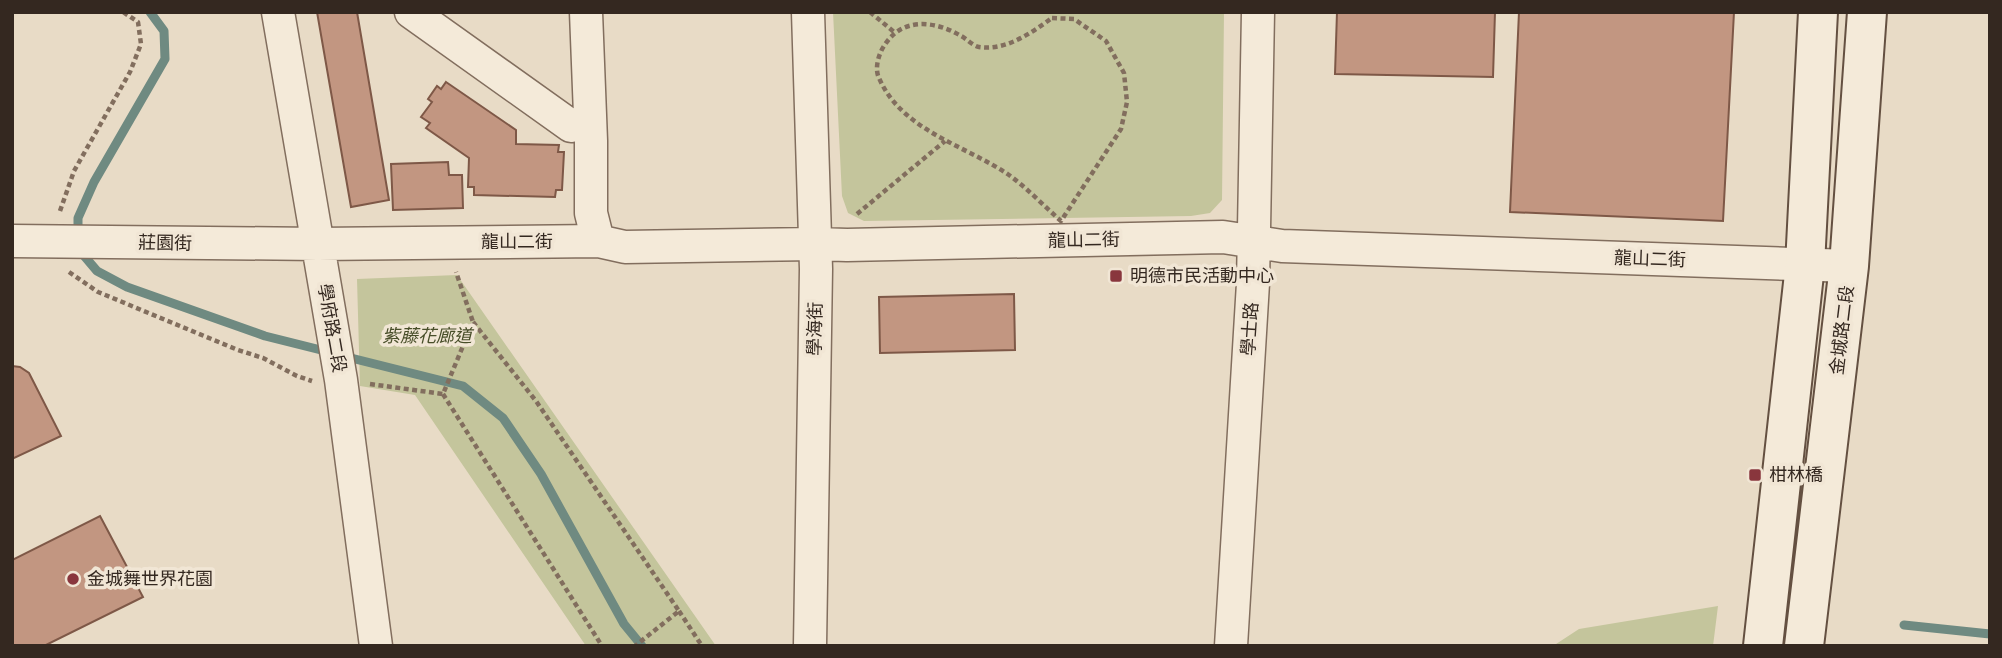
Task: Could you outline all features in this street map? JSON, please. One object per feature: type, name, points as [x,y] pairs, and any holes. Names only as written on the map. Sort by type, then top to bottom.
[{"type":"main road","points":[[1763,646],[1805,265],[1818,12]]},
{"type":"main road","name":"金城路二段","points":[[1804,646],[1849,266],[1867,12]]},
{"type":"street","name":"學府路二段","points":[[278,12],[341,380],[376,646]]},
{"type":"street","points":[[411,12],[570,126]]},
{"type":"street","points":[[586,12],[591,213],[598,241]]},
{"type":"street","name":"學海街","points":[[808,12],[816,244],[810,646]]},
{"type":"street","name":"學士路","points":[[1231,646],[1253,283],[1258,12]]},
{"type":"street","name":"龍山二街","points":[[318,244],[598,241],[625,247],[1223,237],[1282,246],[1849,266]]},
{"type":"street","name":"莊園街","points":[[12,241],[318,244]]},
{"type":"path","points":[[870,12],[894,32]]},
{"type":"path","points":[[1052,15],[1074,19],[1106,41],[1124,73],[1127,102],[1121,129],[1061,221],[1009,175],[945,141],[905,115],[884,90],[876,72],[881,49],[894,32],[909,25],[932,24],[959,34],[978,47],[1006,45],[1028,35],[1052,15]]},
{"type":"path","points":[[849,220],[945,141]]},
{"type":"path","points":[[453,261],[473,322],[536,401],[702,646]]},
{"type":"path","points":[[443,394],[473,322]]},
{"type":"path","points":[[341,380],[443,394],[602,646]]},
{"type":"path","points":[[635,646],[679,611]]},
{"type":"green space","points":[[833,12],[1224,12],[1222,200],[1210,213],[1191,216],[864,221],[848,213],[842,196]]},
{"type":"green space","name":"紫藤花廊道","points":[[457,275],[716,646],[586,646],[415,395],[360,386],[357,279]]},
{"type":"green space","points":[[1718,606],[1713,646],[1553,646],[1579,629]]},
{"type":"building","points":[[317,12],[357,12],[389,200],[351,207]]},
{"type":"building","points":[[1337,12],[1495,12],[1493,77],[1335,74]]},
{"type":"building","points":[[1519,12],[1734,12],[1723,221],[1510,212]]},
{"type":"building","points":[[446,82],[516,130],[516,144],[559,145],[558,152],[564,152],[562,190],[556,190],[555,197],[474,195],[474,187],[468,187],[469,158],[426,128],[430,123],[421,117],[432,102],[428,99],[437,86],[441,89]]},
{"type":"building","points":[[448,162],[449,175],[462,175],[463,208],[393,210],[391,164]]},
{"type":"building","points":[[1014,294],[1015,350],[880,353],[879,297]]},
{"type":"building","points":[[12,366],[20,367],[29,373],[61,436],[12,459]]},
{"type":"building","name":"金城舞世界花園","points":[[100,516],[143,597],[44,646],[12,646],[12,560]]},
{"type":"waterway","points":[[78,238],[78,218],[94,182],[165,59],[164,31],[150,12]]},
{"type":"waterway","points":[[80,251],[97,271],[127,287],[265,336],[329,352]]},
{"type":"waterway","points":[[343,356],[463,386],[503,418],[541,474],[624,624],[642,646]]},
{"type":"waterway","points":[[1904,625],[1990,634]]},
{"type":"place","name":"明德市民活動中心","points":[[1116,276]]},
{"type":"place","name":"柑林橋","points":[[1755,475]]},
{"type":"place","name":"金城舞世界花園","points":[[73,579]]}]
